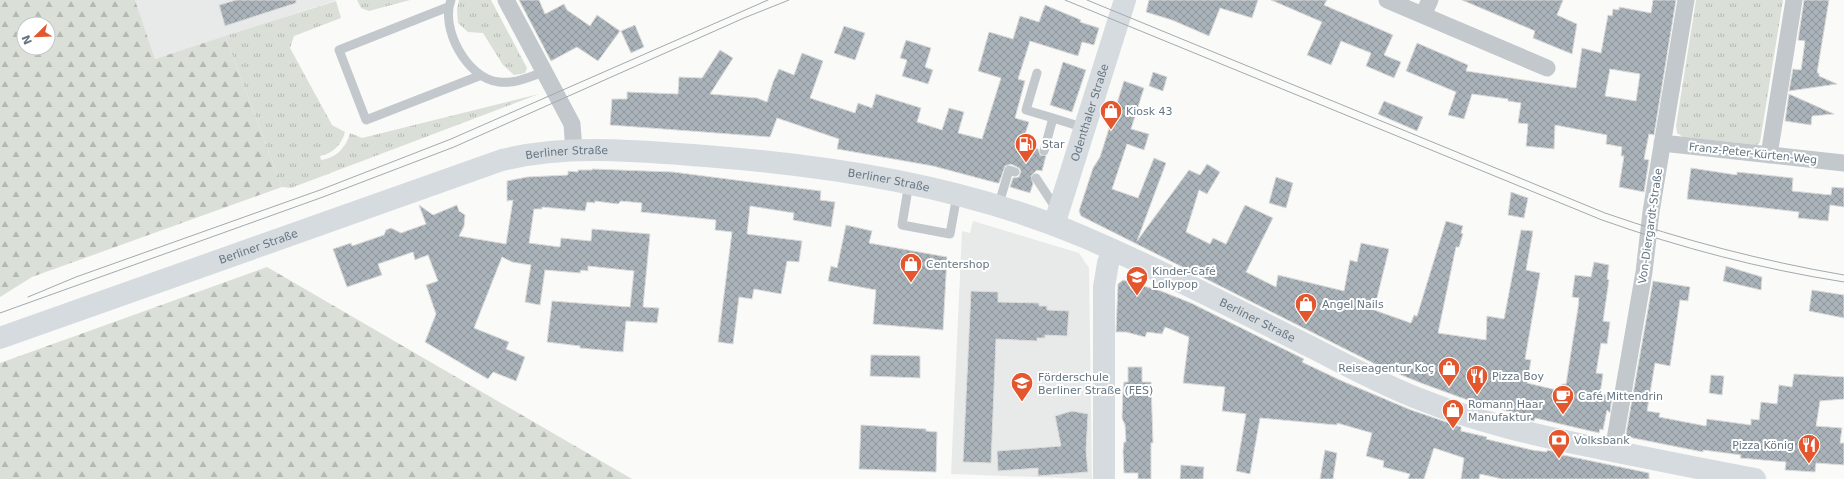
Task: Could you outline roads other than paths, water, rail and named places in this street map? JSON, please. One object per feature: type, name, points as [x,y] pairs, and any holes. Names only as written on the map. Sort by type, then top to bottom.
[{"type":"main road","name":"Odenthaler Straße","points":[[1056,218],[1125,0]]},
{"type":"main road","name":"Berliner Straße","points":[[0,338],[502,160],[527,154],[617,150],[728,158],[872,176],[958,195],[998,207],[1056,218],[1113,251],[1418,399],[1470,418],[1510,429],[1614,452],[1755,479]]},
{"type":"main road","points":[[1104,479],[1104,287],[1108,263],[1113,251]]},
{"type":"street","points":[[506,0],[572,124],[574,151]]},
{"type":"street","points":[[1387,0],[1426,8],[1547,68]]},
{"type":"street","name":"Von-Diergardt-Straße","points":[[1614,452],[1642,280],[1662,143],[1686,0]]},
{"type":"street","points":[[1769,155],[1794,0]]},
{"type":"street","name":"Franz-Peter-Kürten-Weg","points":[[1662,143],[1844,163]]},
{"type":"lane","points":[[479,76],[366,120],[339,50],[450,4],[450,26],[457,46],[468,65],[479,76],[498,82],[511,82],[544,72]]},
{"type":"lane","points":[[1037,73],[1026,110],[1085,128]]},
{"type":"lane","points":[[1044,151],[1054,118]]},
{"type":"lane","points":[[998,207],[1009,170],[1015,172]]},
{"type":"lane","points":[[1036,176],[1056,218]]},
{"type":"lane","points":[[909,183],[902,225],[950,234],[958,195]]},
{"type":"tram line","points":[[28,297],[76,277],[320,190],[451,139],[768,0]]},
{"type":"tram line","points":[[0,313],[323,197],[454,147],[744,18],[789,0]]},
{"type":"tram line","points":[[1065,0],[1602,220],[1661,240],[1722,257],[1782,271],[1844,282]]},
{"type":"tram line","points":[[1087,0],[1605,213],[1723,249],[1844,275]]},
{"type":"place","name":"Kiosk 43","points":[[1111,130]]},
{"type":"place","name":"Star","points":[[1026,164]]},
{"type":"place","name":"Centershop","points":[[911,284]]},
{"type":"place","name":"Kinder-Café Lollypop","points":[[1137,296]]},
{"type":"place","name":"Angel Nails","points":[[1306,324]]},
{"type":"place","name":"Reiseagentur Koç","points":[[1449,388]]},
{"type":"place","name":"Pizza Boy","points":[[1477,396]]},
{"type":"place","name":"Förderschule Berliner Straße (FES)","points":[[1022,402]]},
{"type":"place","name":"Café Mittendrin","points":[[1563,416]]},
{"type":"place","name":"Romann Haar Manufaktur","points":[[1453,430]]},
{"type":"place","name":"Volksbank","points":[[1559,460]]},
{"type":"place","name":"Pizza König","points":[[1809,464]]}]
